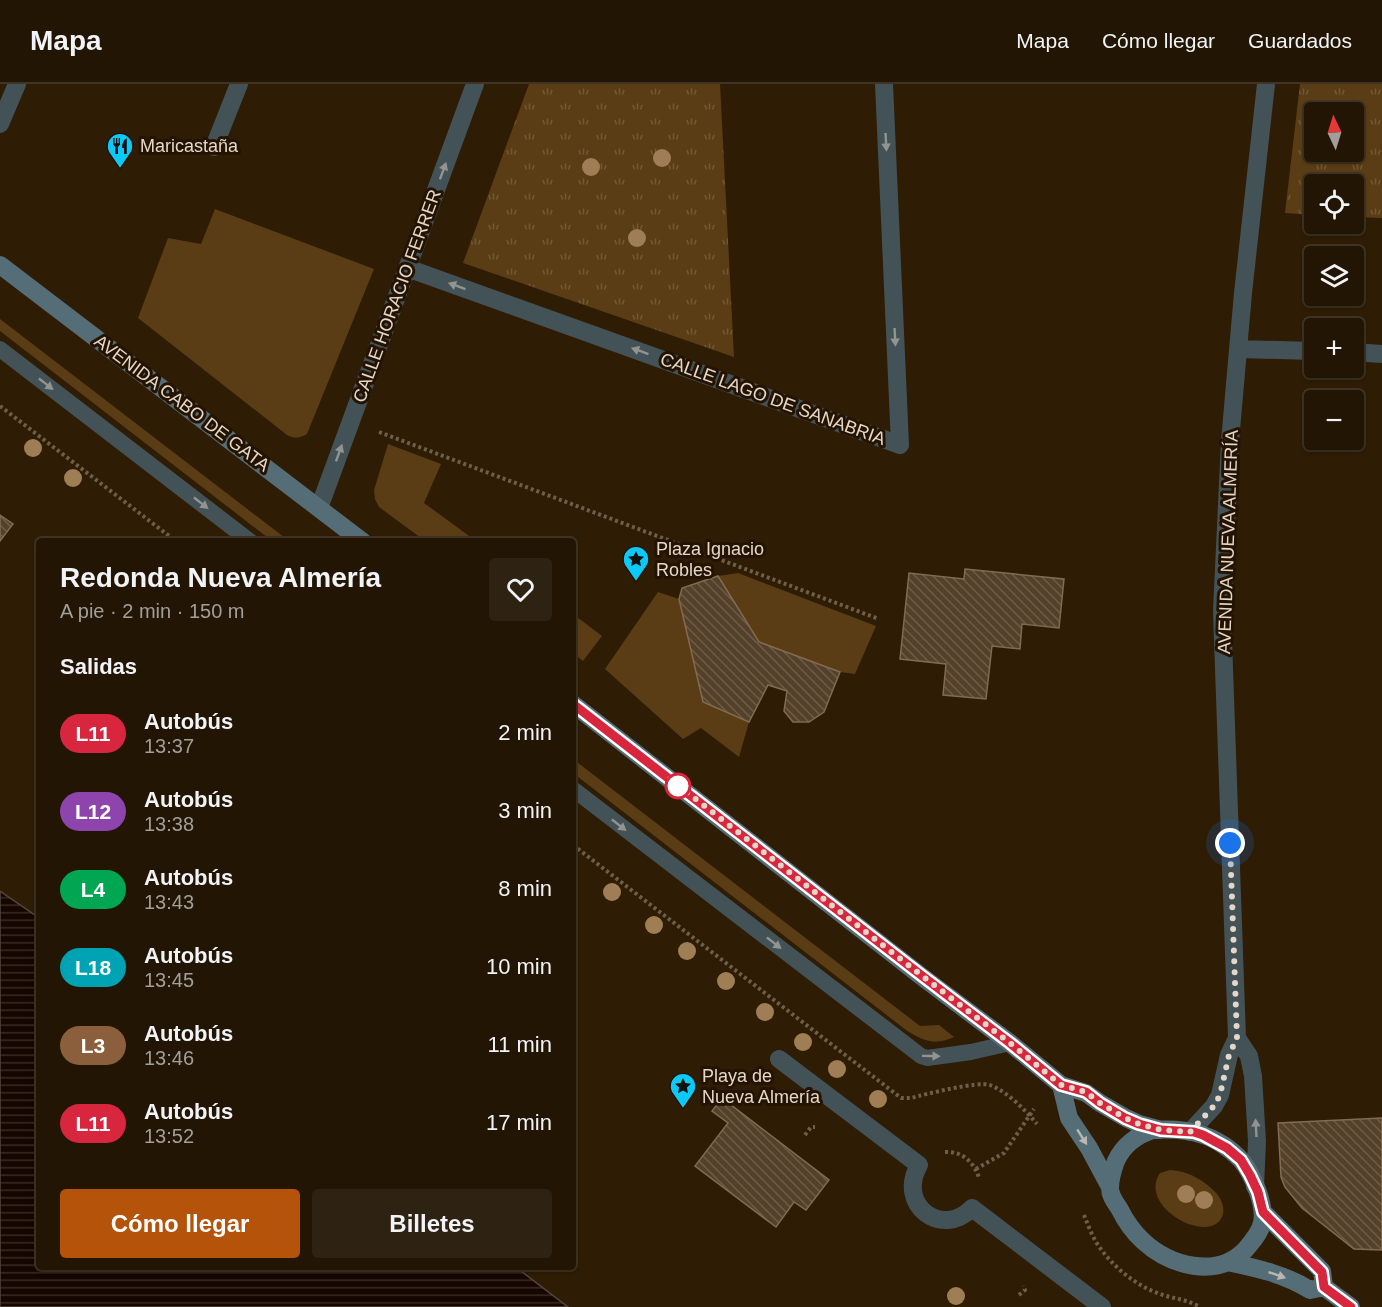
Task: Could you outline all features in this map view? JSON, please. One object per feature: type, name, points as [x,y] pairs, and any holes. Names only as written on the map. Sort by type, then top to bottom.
[{"type":"main road","name":"AVENIDA CABO DE GATA","points":[[0,266],[358,538]]},
{"type":"main road","points":[[576,706],[1061,1085],[1086,1092],[1100,1103],[1139,1124],[1161,1130],[1190,1132],[1209,1137],[1227,1148],[1241,1160],[1260,1198],[1263,1212],[1262,1223],[1252,1244],[1228,1262],[1214,1266],[1192,1266],[1173,1260],[1142,1241],[1128,1224],[1112,1197],[1110,1187],[1089,1148],[1069,1118],[1061,1085]]},
{"type":"main road","points":[[1110,1187],[1115,1164],[1128,1144],[1147,1132],[1161,1130]]},
{"type":"main road","points":[[1263,1212],[1322,1272],[1324,1287],[1351,1307]]},
{"type":"main road","points":[[1228,1262],[1274,1274],[1310,1290],[1324,1287]]},
{"type":"street","points":[[0,123],[17,84]]},
{"type":"street","points":[[214,147],[239,84]]},
{"type":"street","name":"CALLE HORACIO FERRER","points":[[319,508],[475,84]]},
{"type":"street","name":"CALLE LAGO DE SANABRIA","points":[[408,268],[900,445],[884,84]]},
{"type":"street","name":"AVENIDA NUEVA ALMERÍA","points":[[1190,1132],[1214,1106],[1220,1095],[1229,1055],[1237,1038],[1222,611],[1230,441],[1243,293],[1266,84]]},
{"type":"street","points":[[1239,349],[1304,351]]},
{"type":"street","points":[[1364,353],[1382,354]]},
{"type":"street","name":"AVENIDA NUEVA ALMERÍA","points":[[1237,1038],[1249,1056],[1253,1076],[1257,1141],[1255,1187]]},
{"type":"street","points":[[779,1059],[919,1165],[914,1174],[912,1189],[916,1203],[922,1211],[946,1220],[960,1217],[972,1208],[1102,1307]]},
{"type":"lane","points":[[0,349],[246,538]]},
{"type":"lane","points":[[576,791],[921,1056],[927,1058],[971,1052],[1010,1043]]},
{"type":"path","points":[[0,406],[172,538]]},
{"type":"path","points":[[350,421],[879,619]]},
{"type":"path","points":[[576,847],[901,1098],[975,1085],[988,1085],[1011,1098],[1029,1115]]},
{"type":"path","points":[[976,1169],[1004,1153],[1037,1103]]},
{"type":"path","points":[[919,1165],[930,1155],[951,1152],[970,1161],[980,1179],[981,1189],[972,1208]]},
{"type":"green space","points":[[529,84],[720,84],[734,357],[463,263]]},
{"type":"green space","points":[[1300,84],[1382,84],[1382,218],[1364,217],[1364,174],[1304,174],[1304,214],[1285,213]]},
{"type":"green space","points":[[215,209],[374,269],[307,434],[302,436],[287,435],[138,318],[168,238],[201,244]]},
{"type":"green space","points":[[0,319],[285,538],[268,538],[0,331]]},
{"type":"green space","points":[[388,444],[441,464],[424,503],[472,538],[421,538],[379,507],[374,490]]},
{"type":"green space","points":[[738,573],[876,626],[855,674],[840,672],[759,642],[718,576]]},
{"type":"green space","points":[[658,592],[679,599],[703,702],[749,722],[739,757],[701,728],[683,739],[605,669]]},
{"type":"green space","points":[[576,616],[602,636],[583,661],[576,655]]},
{"type":"green space","points":[[576,761],[920,1026],[939,1025],[954,1037],[935,1042],[918,1037],[576,775]]},
{"type":"green space","points":[[1170,1170],[1198,1178],[1217,1194],[1222,1203],[1223,1214],[1217,1223],[1206,1227],[1193,1225],[1167,1210],[1158,1199],[1155,1186],[1160,1173]]},
{"type":"shaded area","points":[[0,891],[36,916],[36,1270],[520,1270],[568,1307],[0,1307]]},
{"type":"building","points":[[0,515],[13,524],[0,541]]},
{"type":"building","points":[[965,569],[1064,579],[1059,628],[1022,624],[1020,649],[992,646],[986,699],[943,695],[946,664],[900,659],[909,573],[964,579]]},
{"type":"building","points":[[718,576],[759,642],[840,672],[824,712],[809,722],[793,722],[784,711],[787,691],[768,685],[749,722],[703,702],[679,599],[682,588]]},
{"type":"building","points":[[722,1098],[829,1180],[806,1210],[794,1202],[776,1227],[695,1166],[728,1123],[712,1111]]},
{"type":"building","points":[[1382,1118],[1382,1250],[1354,1249],[1302,1208],[1285,1187],[1281,1177],[1278,1123]]},
{"type":"bus line","name":"L11","points":[[576,706],[1061,1085],[1086,1092],[1100,1103],[1139,1124],[1161,1130],[1194,1132],[1227,1148],[1241,1160],[1250,1175],[1258,1192],[1263,1212],[1322,1272],[1324,1287],[1351,1307]]},
{"type":"place","name":"Maricastaña","points":[[120,169]]},
{"type":"place","name":"Plaza Ignacio Robles","points":[[636,582]]},
{"type":"place","name":"Playa de Nueva Almería","points":[[683,1109]]},
{"type":"route","points":[[678,786],[670,779],[1061,1085],[1086,1092],[1125,1118],[1161,1130],[1190,1132],[1214,1106],[1220,1095],[1229,1055],[1237,1038],[1230,843]]}]
